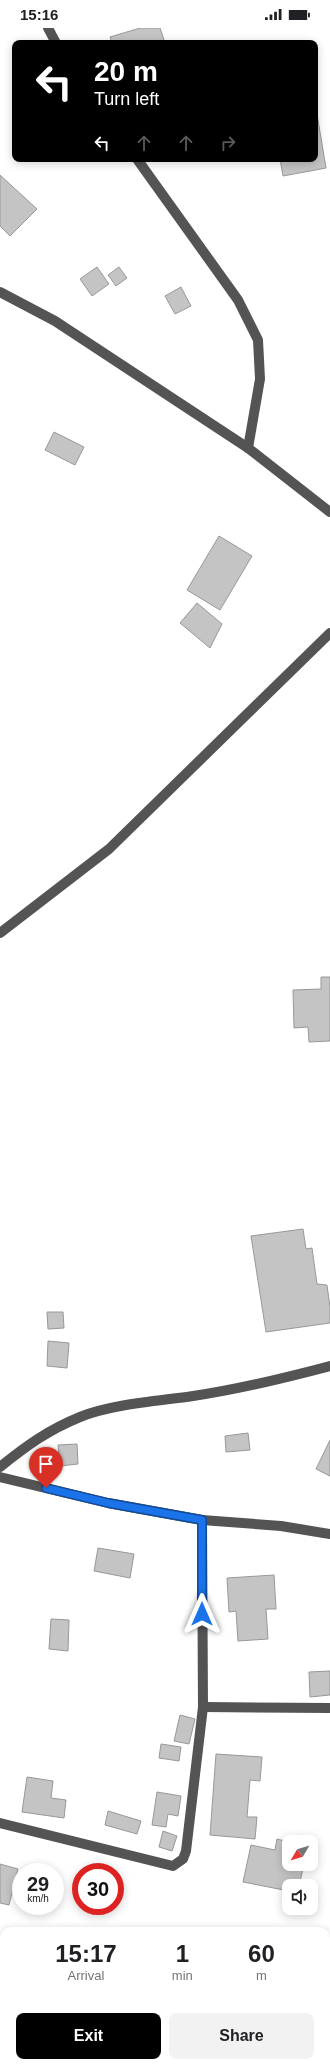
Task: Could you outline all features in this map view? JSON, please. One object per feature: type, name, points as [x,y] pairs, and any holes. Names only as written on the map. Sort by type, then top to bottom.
[{"type":"street","points":[[48,28],[54,40]]},
{"type":"street","points":[[139,162],[238,300],[258,340],[260,379],[248,448]]},
{"type":"street","points":[[0,292],[55,321],[248,448],[330,512]]},
{"type":"street","points":[[0,933],[109,849],[330,633]]},
{"type":"street","points":[[0,1466],[32,1441],[81,1417],[117,1408],[200,1395],[282,1379],[330,1366]]},
{"type":"street","points":[[0,1477],[108,1503],[202,1520],[281,1526],[330,1534]]},
{"type":"street","points":[[0,1823],[173,1866],[183,1859],[186,1851],[203,1707],[202,1520]]},
{"type":"street","points":[[203,1707],[330,1708]]},
{"type":"building","points":[[140,28],[160,28],[164,40],[111,40],[110,37]]},
{"type":"building","points":[[318,120],[326,168],[283,176],[281,162],[318,162]]},
{"type":"building","points":[[0,175],[37,209],[10,236],[0,226]]},
{"type":"building","points":[[97,267],[109,284],[92,296],[80,279]]},
{"type":"building","points":[[119,267],[127,278],[116,286],[108,275]]},
{"type":"building","points":[[181,287],[191,306],[175,314],[165,296]]},
{"type":"building","points":[[54,432],[84,447],[75,465],[45,450]]},
{"type":"building","points":[[219,536],[252,556],[220,610],[187,590]]},
{"type":"building","points":[[197,603],[222,624],[210,648],[180,623]]},
{"type":"building","points":[[321,977],[330,977],[330,1041],[309,1042],[308,1027],[294,1028],[293,990],[321,989]]},
{"type":"building","points":[[303,1229],[306,1249],[312,1248],[317,1284],[327,1285],[330,1307],[330,1323],[266,1332],[251,1236]]},
{"type":"building","points":[[47,1312],[63,1312],[64,1328],[48,1329]]},
{"type":"building","points":[[48,1341],[69,1343],[67,1368],[47,1366]]},
{"type":"building","points":[[248,1433],[250,1450],[226,1452],[225,1436]]},
{"type":"building","points":[[330,1440],[330,1476],[316,1469]]},
{"type":"building","points":[[77,1444],[78,1464],[60,1466],[58,1445]]},
{"type":"building","points":[[98,1548],[134,1554],[130,1578],[94,1571]]},
{"type":"building","points":[[274,1575],[276,1609],[266,1609],[268,1639],[238,1641],[236,1611],[229,1612],[227,1578]]},
{"type":"building","points":[[51,1619],[69,1620],[68,1651],[49,1649]]},
{"type":"building","points":[[330,1671],[330,1695],[310,1697],[309,1672]]},
{"type":"building","points":[[180,1715],[195,1719],[189,1744],[174,1741]]},
{"type":"building","points":[[161,1744],[181,1747],[179,1761],[159,1758]]},
{"type":"building","points":[[216,1754],[262,1757],[260,1781],[250,1780],[247,1817],[257,1817],[255,1839],[210,1835]]},
{"type":"building","points":[[27,1777],[53,1781],[51,1798],[66,1800],[64,1818],[22,1812]]},
{"type":"building","points":[[157,1792],[181,1796],[178,1816],[168,1814],[166,1827],[152,1825]]},
{"type":"building","points":[[108,1811],[141,1821],[137,1834],[105,1825]]},
{"type":"building","points":[[163,1831],[177,1836],[172,1851],[159,1847]]},
{"type":"building","points":[[277,1839],[282,1840],[282,1871],[302,1871],[301,1879],[282,1879],[282,1890],[243,1882],[251,1845],[275,1850]]},
{"type":"building","points":[[0,1864],[12,1867],[12,1893],[9,1905],[0,1903]]},
{"type":"route","points":[[46,1488],[108,1503],[202,1520],[202,1614]]}]
